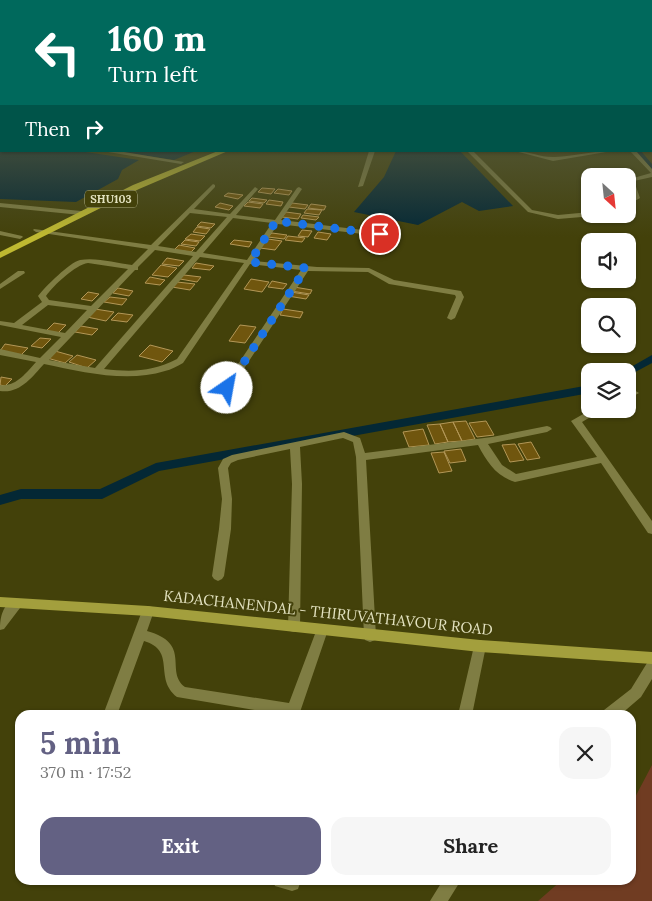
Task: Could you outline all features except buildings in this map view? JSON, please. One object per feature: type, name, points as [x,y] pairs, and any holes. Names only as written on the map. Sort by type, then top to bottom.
[{"type":"main road","name":"SHU103","points":[[0,255],[77,212],[181,162],[205,153]]},
{"type":"main road","name":"SHU103","points":[[77,212],[143,183],[220,153]]},
{"type":"main road","name":"SHU103","points":[[0,247],[20,237],[40,231]]},
{"type":"main road","name":"KADACHANENDAL - THIRUVATHAVOUR ROAD","points":[[0,602],[148,611],[370,636],[652,658]]},
{"type":"street","points":[[119,153],[181,162]]},
{"type":"street","points":[[360,186],[371,153]]},
{"type":"street","points":[[472,153],[530,211],[558,217],[581,215]]},
{"type":"street","points":[[527,153],[553,159],[595,153]]},
{"type":"street","points":[[634,153],[652,174],[636,179]]},
{"type":"street","points":[[0,388],[7,389],[20,384],[93,308],[154,249],[213,186]]},
{"type":"street","points":[[97,372],[255,189]]},
{"type":"street","points":[[0,352],[97,372],[129,373],[165,369],[174,365],[180,360],[250,262],[299,189]]},
{"type":"street","points":[[0,206],[77,212]]},
{"type":"street","points":[[191,211],[376,234],[389,229]]},
{"type":"street","points":[[40,231],[250,262],[306,268],[369,270],[402,284],[454,291],[460,297],[451,318]]},
{"type":"street","points":[[0,232],[20,237]]},
{"type":"street","points":[[93,308],[46,302],[42,299],[44,292],[79,262],[88,261],[135,268]]},
{"type":"street","points":[[227,388],[306,268]]},
{"type":"street","points":[[0,287],[21,273]]},
{"type":"street","points":[[16,326],[46,302]]},
{"type":"street","points":[[0,323],[67,336]]},
{"type":"street","points":[[583,418],[576,422],[604,459],[652,530]]},
{"type":"street","points":[[361,457],[481,441],[547,429]]},
{"type":"street","points":[[218,576],[226,529],[227,499],[223,468],[226,461],[236,457],[348,435],[357,440],[361,457],[370,636]]},
{"type":"street","points":[[481,441],[494,465],[506,476],[515,478],[604,459]]},
{"type":"street","points":[[294,627],[297,484],[295,445]]},
{"type":"street","points":[[0,625],[16,604]]},
{"type":"street","points":[[112,710],[148,611]]},
{"type":"street","points":[[294,710],[322,630]]},
{"type":"street","points":[[140,634],[164,644],[168,654],[174,688],[182,693],[276,710]]},
{"type":"street","points":[[466,710],[480,646]]},
{"type":"street","points":[[615,710],[636,693],[652,667]]},
{"type":"street","points":[[438,901],[449,885]]},
{"type":"shaded area","points":[[652,765],[652,901],[538,901],[556,885],[636,885],[636,795]]},
{"type":"water","points":[[0,153],[93,153],[139,160],[122,170],[118,179],[76,202],[0,199]]},
{"type":"water","points":[[128,153],[191,153],[174,160]]},
{"type":"water","points":[[395,153],[462,153],[513,206],[479,211],[462,202],[418,225],[354,212],[384,177]]},
{"type":"waterway","points":[[639,153],[652,168]]},
{"type":"waterway","points":[[636,368],[652,358]]},
{"type":"waterway","points":[[0,500],[21,494],[102,494],[156,467],[581,391]]},
{"type":"route","points":[[227,388],[306,268],[250,262],[276,221],[380,234]]}]
